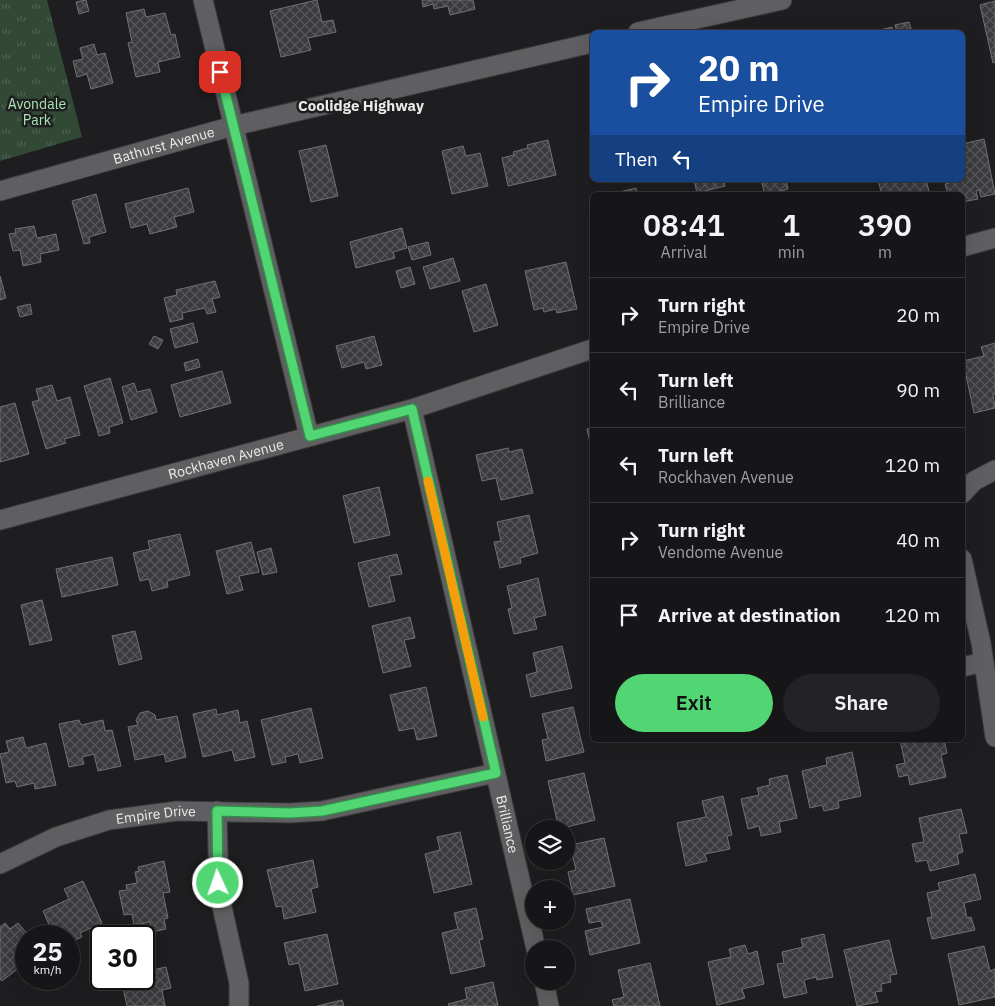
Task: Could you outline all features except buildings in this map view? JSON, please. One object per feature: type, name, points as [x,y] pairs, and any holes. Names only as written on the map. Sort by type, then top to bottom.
[{"type":"street","points":[[203,0],[310,436]]},
{"type":"street","points":[[647,30],[782,0]]},
{"type":"street","name":"Bathurst Avenue","points":[[0,191],[233,126],[590,43]]},
{"type":"street","points":[[965,246],[995,238]]},
{"type":"street","name":"Rockhaven Avenue","points":[[0,520],[412,409],[590,350]]},
{"type":"street","name":"Brilliance","points":[[412,409],[534,940]]},
{"type":"street","points":[[965,490],[974,480],[995,470]]},
{"type":"street","points":[[965,573],[984,662],[995,737]]},
{"type":"street","points":[[965,666],[984,662]]},
{"type":"street","name":"Empire Drive","points":[[0,864],[56,837],[109,820],[177,811],[290,813],[322,811],[496,773]]},
{"type":"street","points":[[217,811],[217,873],[219,893],[240,983],[239,1006]]},
{"type":"street","points":[[546,990],[549,1006]]},
{"type":"green space","name":"Avondale Park","points":[[0,0],[47,0],[82,137],[0,161]]},
{"type":"slow traffic","points":[[428,481],[483,717]]},
{"type":"district","name":"Coolidge Highway","points":[[361,105]]},
{"type":"route","points":[[218,883],[217,811],[290,813],[322,811],[496,773],[412,409],[310,436],[299,398],[260,226],[239,153],[220,72]]}]
